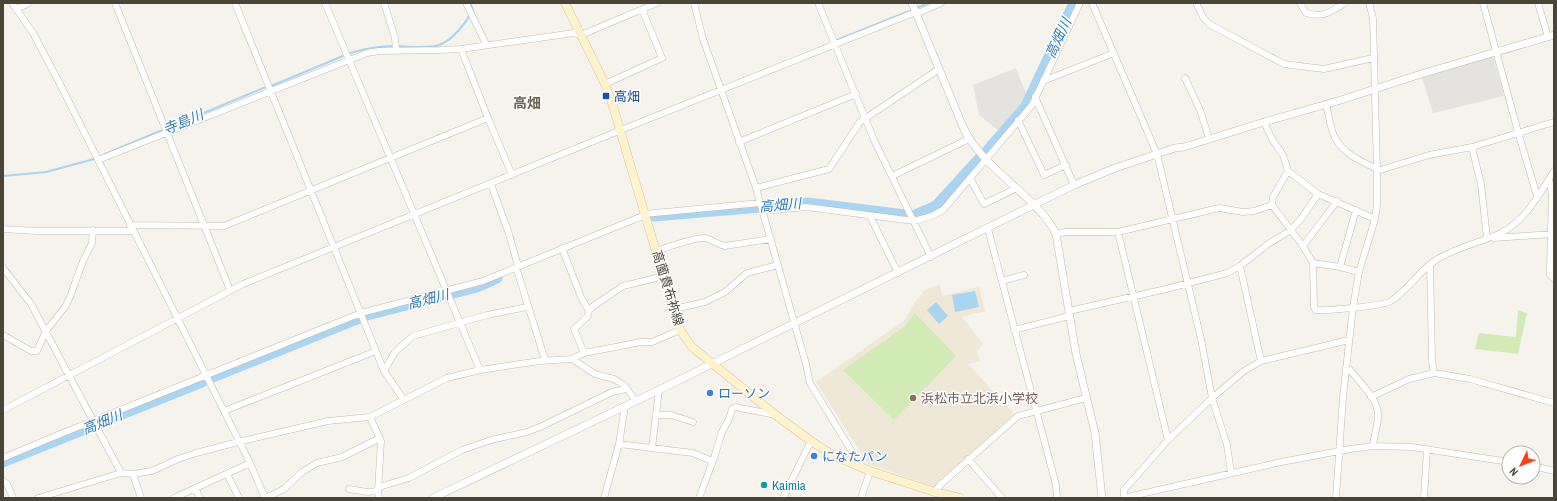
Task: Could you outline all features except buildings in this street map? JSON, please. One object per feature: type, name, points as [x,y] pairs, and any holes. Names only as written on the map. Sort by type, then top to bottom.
[{"type":"main road","name":"高薗貴布祢線","points":[[565,3],[605,84],[680,330],[692,347],[777,416],[811,442],[833,455],[866,470],[935,492],[960,498]]},
{"type":"street","points":[[12,3],[33,33],[48,61],[131,228],[178,318],[266,498],[284,489],[302,472],[317,463],[342,457],[380,438]]},
{"type":"street","points":[[17,9],[29,3]]},
{"type":"street","points":[[115,3],[230,290]]},
{"type":"street","points":[[235,3],[384,371],[404,400]]},
{"type":"street","points":[[325,3],[480,370]]},
{"type":"street","points":[[384,3],[396,38],[396,48]]},
{"type":"street","points":[[466,3],[486,44]]},
{"type":"street","points":[[98,160],[166,130],[367,53],[396,48],[440,50],[461,49],[486,44],[574,33],[581,35],[657,3]]},
{"type":"street","points":[[694,3],[703,39],[762,207],[810,383],[866,470],[861,498]]},
{"type":"street","points":[[818,3],[865,119],[931,257]]},
{"type":"street","points":[[3,410],[230,290],[620,130],[835,44],[914,9],[941,3]]},
{"type":"street","points":[[3,458],[53,437],[95,423],[206,376],[362,316],[448,294],[563,250],[645,215],[762,207],[806,207],[914,221],[932,216],[943,210],[1032,105],[1080,3]]},
{"type":"street","points":[[1092,3],[1157,154],[1201,339],[1212,398],[1227,446],[1231,473]]},
{"type":"street","points":[[1196,3],[1203,17],[1209,24],[1284,64],[1324,69],[1374,58]]},
{"type":"street","points":[[1300,3],[1306,13],[1316,16],[1326,15],[1341,4]]},
{"type":"street","points":[[1336,498],[1346,368],[1353,307],[1359,272],[1377,205],[1373,18],[1369,3]]},
{"type":"street","points":[[1483,3],[1537,196]]},
{"type":"street","points":[[433,498],[659,390],[1035,206],[1074,185],[1114,168],[1209,138],[1551,36],[1538,3]]},
{"type":"street","points":[[605,84],[662,58],[642,9]]},
{"type":"street","points":[[914,9],[969,139],[986,159],[1048,219],[1056,234],[1069,314],[1086,398],[1093,422],[1098,451],[1102,498]]},
{"type":"street","points":[[461,49],[512,174]]},
{"type":"street","points":[[1043,81],[1114,53]]},
{"type":"street","points":[[756,188],[830,169],[860,122],[939,69]]},
{"type":"street","points":[[1185,78],[1200,110],[1209,138]]},
{"type":"street","points":[[739,142],[856,94]]},
{"type":"street","points":[[1035,97],[1074,185]]},
{"type":"street","points":[[1326,104],[1335,138],[1342,148],[1375,168],[1377,171]]},
{"type":"street","points":[[3,230],[93,230],[224,226],[488,118]]},
{"type":"street","points":[[1018,120],[1044,175],[1066,165]]},
{"type":"street","points":[[1264,122],[1282,155],[1288,171],[1318,194],[1337,201],[1374,219]]},
{"type":"street","points":[[1377,171],[1430,155],[1472,146],[1554,122]]},
{"type":"street","points":[[892,176],[969,139]]},
{"type":"street","points":[[1472,146],[1481,184],[1488,238]]},
{"type":"street","points":[[1288,171],[1273,197],[1272,205],[1303,246],[1312,263],[1314,307],[1316,310],[1381,305],[1391,301],[1437,259],[1502,232],[1519,221],[1529,210],[1554,170]]},
{"type":"street","points":[[970,178],[984,204],[1017,188]]},
{"type":"street","points":[[1549,179],[1552,193],[1550,275],[1554,279]]},
{"type":"street","points":[[491,184],[509,234],[527,306],[545,360]]},
{"type":"street","points":[[1014,330],[1069,314],[1218,276],[1240,266],[1268,244],[1291,230],[1301,220],[1318,194]]},
{"type":"street","points":[[1303,246],[1337,201]]},
{"type":"street","points":[[1056,234],[1065,232],[1118,232],[1219,208],[1243,212],[1254,211],[1272,205]]},
{"type":"street","points":[[1340,267],[1356,210]]},
{"type":"street","points":[[870,216],[898,273]]},
{"type":"street","points":[[988,229],[1056,485],[1058,498]]},
{"type":"street","points":[[3,335],[31,351],[37,351],[46,331],[65,307],[70,297],[83,261],[92,242],[93,230]]},
{"type":"street","points":[[1118,232],[1168,440]]},
{"type":"street","points":[[1488,238],[1552,234]]},
{"type":"street","points":[[656,252],[678,244],[706,238],[719,245],[725,246],[771,240]]},
{"type":"street","points":[[563,250],[581,297],[589,311]]},
{"type":"street","points":[[1312,263],[1340,267],[1359,272]]},
{"type":"street","points":[[1430,264],[1432,361],[1434,373]]},
{"type":"street","points":[[674,309],[705,302],[725,292],[747,273],[778,265]]},
{"type":"street","points":[[1240,266],[1261,361]]},
{"type":"street","points":[[3,268],[32,304],[121,473]]},
{"type":"street","points":[[1002,282],[1024,275]]},
{"type":"street","points":[[584,353],[574,329],[587,318],[592,307],[623,286],[664,276]]},
{"type":"street","points":[[384,371],[395,352],[410,338],[460,322],[527,306]]},
{"type":"street","points":[[38,498],[121,473],[133,474],[152,470],[196,453],[238,442],[328,421],[370,417],[447,378],[480,370],[545,360],[572,359],[584,353],[641,342],[652,342],[680,330]]},
{"type":"street","points":[[1349,340],[1261,361],[1244,371],[1212,398],[1168,440],[1124,490],[1123,498],[1231,473],[1339,451],[1373,446],[1399,446],[1438,450],[1501,461]]},
{"type":"street","points":[[224,411],[376,351]]},
{"type":"street","points":[[572,359],[595,374],[614,379],[624,385],[636,401]]},
{"type":"street","points":[[1346,368],[1350,370],[1371,397],[1376,407],[1378,418],[1373,446]]},
{"type":"street","points":[[1371,397],[1409,378],[1434,373],[1470,379],[1554,402]]},
{"type":"street","points":[[350,489],[367,492],[378,489],[408,478],[462,450],[491,440],[527,432],[612,392],[626,389]]},
{"type":"street","points":[[652,448],[659,390]]},
{"type":"street","points":[[935,492],[940,485],[1018,416],[1086,398]]},
{"type":"street","points":[[604,498],[619,444],[624,406]]},
{"type":"street","points":[[699,498],[722,432],[733,408],[777,416]]},
{"type":"street","points":[[656,415],[671,415],[693,422]]},
{"type":"street","points":[[370,417],[381,441],[378,489],[379,498]]},
{"type":"street","points":[[783,498],[811,442]]},
{"type":"street","points":[[619,444],[693,453],[712,461]]},
{"type":"street","points":[[1424,498],[1427,449]]},
{"type":"street","points":[[968,460],[1002,498]]},
{"type":"street","points":[[174,498],[250,464]]},
{"type":"street","points":[[1541,468],[1554,470]]},
{"type":"street","points":[[133,474],[141,498]]},
{"type":"street","points":[[227,474],[238,498]]},
{"type":"street","points":[[3,481],[7,484],[13,498]]},
{"type":"street","points":[[195,488],[200,498]]},
{"type":"shaded area","points":[[1493,56],[1504,96],[1433,113],[1422,77]]},
{"type":"shaded area","points":[[1016,68],[1027,96],[998,130],[979,115],[973,85]]},
{"type":"shaded area","name":"浜松市立北浜小学校","points":[[940,284],[942,296],[979,287],[985,311],[962,317],[983,344],[977,351],[980,361],[968,364],[1015,415],[935,487],[868,464],[816,382],[905,320],[914,303],[925,290]]},
{"type":"green space","points":[[1518,310],[1527,313],[1518,354],[1475,349],[1479,333],[1516,337]]},
{"type":"green space","points":[[915,313],[956,356],[894,420],[843,370],[904,327]]},
{"type":"water","points":[[975,291],[979,307],[955,312],[952,295]]},
{"type":"water","points":[[936,302],[948,316],[939,324],[927,310]]},
{"type":"waterway","name":"寺島川","points":[[350,53],[382,47],[423,47],[435,46],[444,43],[454,35],[467,20],[473,10],[470,3]]},
{"type":"waterway","points":[[916,8],[929,3]]},
{"type":"waterway","name":"高畑川","points":[[987,151],[1026,106],[1074,3]]},
{"type":"waterway","points":[[837,40],[912,10]]},
{"type":"waterway","name":"寺島川","points":[[271,86],[343,56]]},
{"type":"waterway","name":"寺島川","points":[[105,154],[266,87]]},
{"type":"waterway","name":"高畑川","points":[[915,215],[936,206],[980,158]]},
{"type":"waterway","name":"寺島川","points":[[3,176],[46,172],[94,159]]},
{"type":"waterway","name":"高畑川","points":[[654,216],[808,203],[905,215]]},
{"type":"waterway","name":"高畑川","points":[[213,377],[367,315],[477,287],[497,278]]},
{"type":"waterway","name":"高畑川","points":[[3,462],[202,382]]},
{"type":"place","name":"高畑","points":[[606,96]]},
{"type":"place","name":"ローソン","points":[[710,393]]},
{"type":"place","name":"浜松市立北浜小学校","points":[[913,398]]},
{"type":"place","name":"になたパン","points":[[814,456]]},
{"type":"place","name":"Kaimia","points":[[764,485]]},
{"type":"district","name":"高畑","points":[[527,103]]}]
